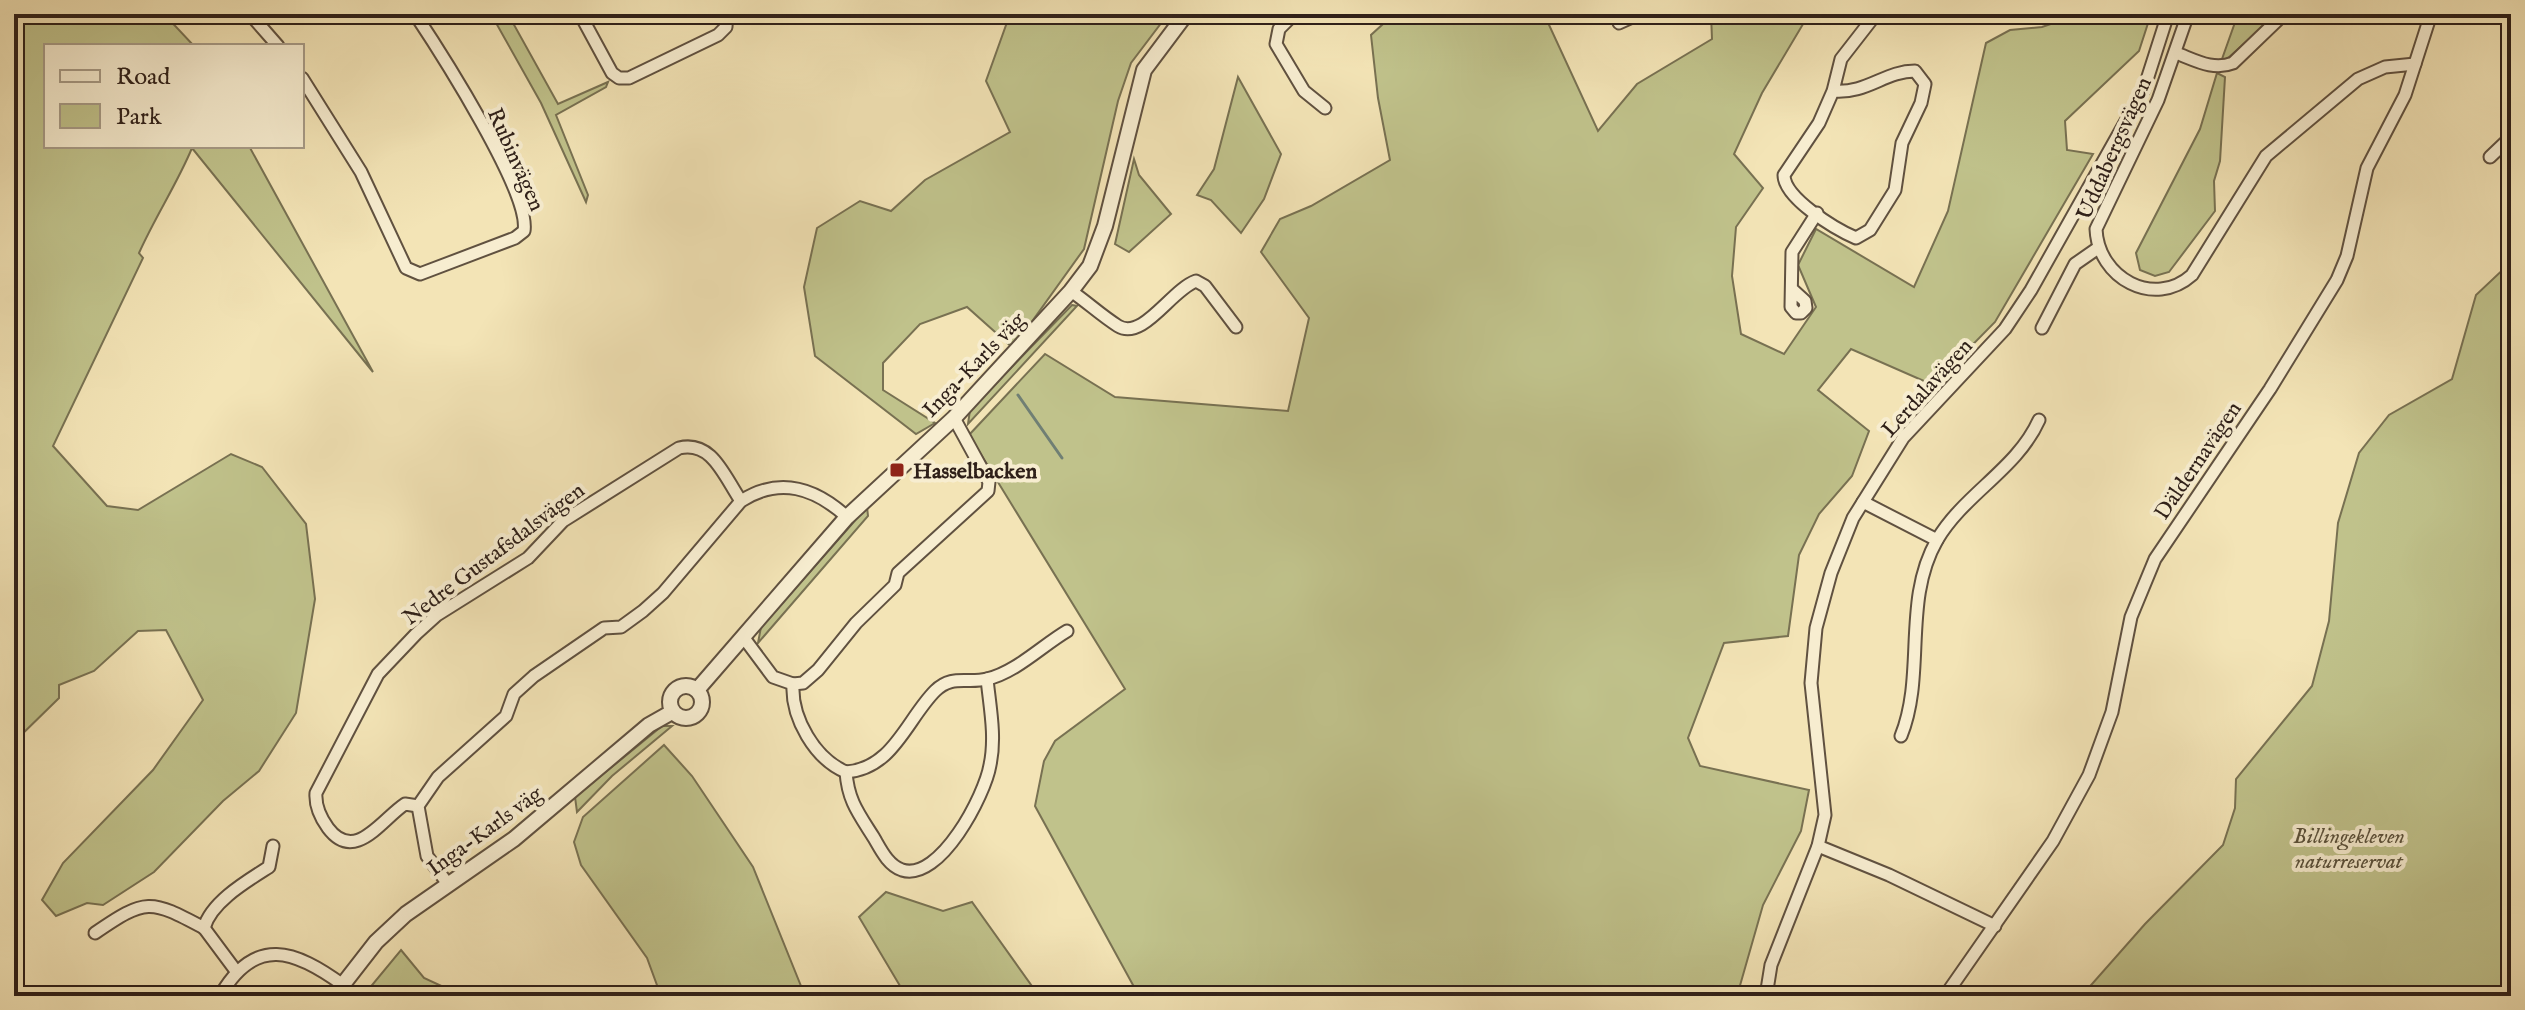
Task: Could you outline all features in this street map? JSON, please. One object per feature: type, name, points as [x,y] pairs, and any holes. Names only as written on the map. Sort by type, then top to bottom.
[{"type":"street","points":[[250,14],[276,44]]},
{"type":"street","name":"Rubinvägen","points":[[304,81],[361,172],[406,268],[412,273],[420,274],[515,238],[524,231],[525,223],[512,189],[459,82],[415,14]]},
{"type":"street","points":[[580,14],[612,73],[619,78],[629,78],[718,35],[726,27],[727,14]]},
{"type":"street","name":"Inga-Karls väg","points":[[697,690],[847,517],[954,418],[1071,291],[1090,266],[1105,226],[1144,70],[1186,14]]},
{"type":"street","points":[[1294,14],[1279,29],[1276,44],[1304,91],[1325,108]]},
{"type":"street","points":[[1619,23],[1639,14]]},
{"type":"street","points":[[1833,91],[1852,92],[1904,71],[1919,74],[1925,91],[1902,143],[1895,190],[1870,230],[1856,238],[1792,196],[1784,185],[1784,175],[1819,123],[1833,91],[1841,59],[1876,14]]},
{"type":"street","points":[[2017,14],[2045,14]]},
{"type":"street","name":"Lerdalavägen","points":[[1766,996],[1771,965],[1818,846],[1825,815],[1823,773],[1812,719],[1811,683],[1816,628],[1831,573],[1863,502],[1903,438],[2005,329],[2031,290],[2144,89],[2168,14]]},
{"type":"street","name":"Uddabergsvägen","points":[[2188,14],[2158,100],[2099,216],[2096,229],[2098,248],[2108,265],[2135,286],[2151,291],[2181,285],[2203,261],[2241,191],[2266,156],[2358,79],[2385,67],[2415,64]]},
{"type":"street","points":[[2176,53],[2224,67],[2233,63],[2284,14]]},
{"type":"street","name":"Däldernavägen","points":[[1945,996],[2053,841],[2089,775],[2112,712],[2131,617],[2155,559],[2270,389],[2337,280],[2347,256],[2367,168],[2405,95],[2431,14]]},
{"type":"street","points":[[2490,157],[2511,137]]},
{"type":"street","points":[[1793,290],[1792,252],[1817,213]]},
{"type":"street","points":[[2042,328],[2075,264],[2098,248]]},
{"type":"street","points":[[1071,291],[1120,327],[1130,330],[1140,328],[1181,286],[1196,281],[1205,286],[1236,327]]},
{"type":"street","points":[[744,638],[773,677],[793,684],[806,681],[818,670],[856,623],[895,585],[898,573],[988,491],[989,482],[954,418]]},
{"type":"street","points":[[1901,736],[1912,709],[1916,611],[1937,540],[2029,442],[2039,420]]},
{"type":"street","name":"Nedre Gustafsdalsvägen","points":[[418,806],[405,804],[366,839],[353,842],[338,839],[315,803],[316,793],[364,696],[378,674],[416,634],[437,615],[528,558],[563,521],[679,448],[695,445],[706,449],[741,501]]},
{"type":"street","points":[[448,884],[427,856],[418,806],[438,777],[506,716],[514,694],[604,628],[621,627],[643,611],[663,593],[741,501],[776,486],[802,488],[826,499],[847,517]]},
{"type":"street","points":[[1863,502],[1937,540]]},
{"type":"street","points":[[793,684],[793,707],[801,722],[824,760],[846,772],[868,767],[880,759],[897,743],[937,689],[954,679],[987,679],[1067,631]]},
{"type":"street","points":[[846,772],[848,795],[885,857],[903,870],[916,871],[938,857],[959,832],[986,782],[993,736],[987,679]]},
{"type":"street","points":[[690,686],[697,690],[702,703],[699,712],[690,718],[681,718],[672,712],[669,698],[674,690],[690,686]]},
{"type":"street","name":"Inga-Karls väg","points":[[339,990],[376,942],[406,914],[514,839],[649,725],[672,712]]},
{"type":"street","points":[[204,928],[207,920],[239,886],[269,867],[273,846]]},
{"type":"street","points":[[1818,846],[1889,875],[1995,926]]},
{"type":"street","points":[[95,933],[135,907],[152,904],[204,928],[236,971]]},
{"type":"street","points":[[220,996],[236,971],[247,962],[284,953],[315,965],[339,990]]},
{"type":"green space","points":[[14,14],[164,14],[192,44],[44,44],[44,148],[192,148],[139,253],[143,258],[53,446],[107,506],[138,510],[231,454],[262,467],[306,524],[315,599],[296,713],[259,771],[223,801],[154,872],[103,905],[87,903],[56,916],[42,900],[63,863],[153,770],[203,700],[166,630],[138,631],[94,671],[59,685],[59,698],[14,742]]},
{"type":"green space","points":[[491,14],[508,14],[558,104],[608,82],[606,87],[556,115],[588,195],[586,202],[541,103]]},
{"type":"green space","points":[[1010,14],[1168,14],[1131,63],[1118,101],[1084,249],[1013,348],[967,307],[920,324],[883,363],[883,390],[935,423],[916,434],[815,356],[804,287],[817,228],[860,201],[891,211],[925,180],[1010,132],[986,81]]},
{"type":"green space","points":[[1394,14],[1544,14],[1598,131],[1637,84],[1712,39],[1711,14],[1809,14],[1762,93],[1734,154],[1763,188],[1736,227],[1732,276],[1741,334],[1784,354],[1816,307],[1798,265],[1816,229],[1914,287],[1948,211],[1986,43],[2010,30],[2042,27],[2080,14],[2151,14],[2139,51],[2065,121],[2067,150],[2093,154],[1995,322],[1933,385],[1851,349],[1818,390],[1869,431],[1852,476],[1819,514],[1799,555],[1788,636],[1724,643],[1688,738],[1700,766],[1809,790],[1801,831],[1763,905],[1737,996],[1139,996],[1035,806],[1044,761],[1055,741],[1125,689],[969,435],[1045,354],[1115,397],[1288,411],[1309,318],[1261,252],[1280,219],[1311,206],[1390,160],[1378,98],[1371,35]]},
{"type":"green space","points":[[2238,14],[2277,14],[2226,60],[2222,59]]},
{"type":"green space","points":[[2217,73],[2225,77],[2220,161],[2214,181],[2215,211],[2169,272],[2155,276],[2140,270],[2136,253],[2200,129]]},
{"type":"green space","points":[[1238,77],[1281,154],[1264,199],[1241,233],[1211,200],[1197,195],[1214,169]]},
{"type":"green space","points":[[192,148],[250,148],[373,372]]},
{"type":"green space","points":[[1134,159],[1139,175],[1171,214],[1129,252],[1115,244]]},
{"type":"green space","name":"Billingekleven naturreservat","points":[[2511,262],[2511,996],[2078,996],[2223,845],[2235,808],[2236,779],[2312,686],[2329,621],[2338,523],[2359,453],[2389,415],[2452,379],[2476,295]]},
{"type":"green space","points":[[1072,305],[1077,306],[968,424],[970,410]]},
{"type":"green space","points":[[867,507],[868,516],[758,643],[761,627]]},
{"type":"green space","points":[[662,726],[672,726],[612,776],[577,812],[575,797]]},
{"type":"green space","points":[[664,745],[692,776],[753,867],[805,996],[661,996],[647,958],[581,865],[574,842],[583,817]]},
{"type":"green space","points":[[886,892],[943,911],[972,902],[1039,996],[906,996],[859,917]]},
{"type":"green space","points":[[401,950],[424,978],[463,996],[363,996]]},
{"type":"waterway","points":[[1018,395],[1062,458]]},
{"type":"place","name":"Hasselbacken","points":[[897,470]]}]
